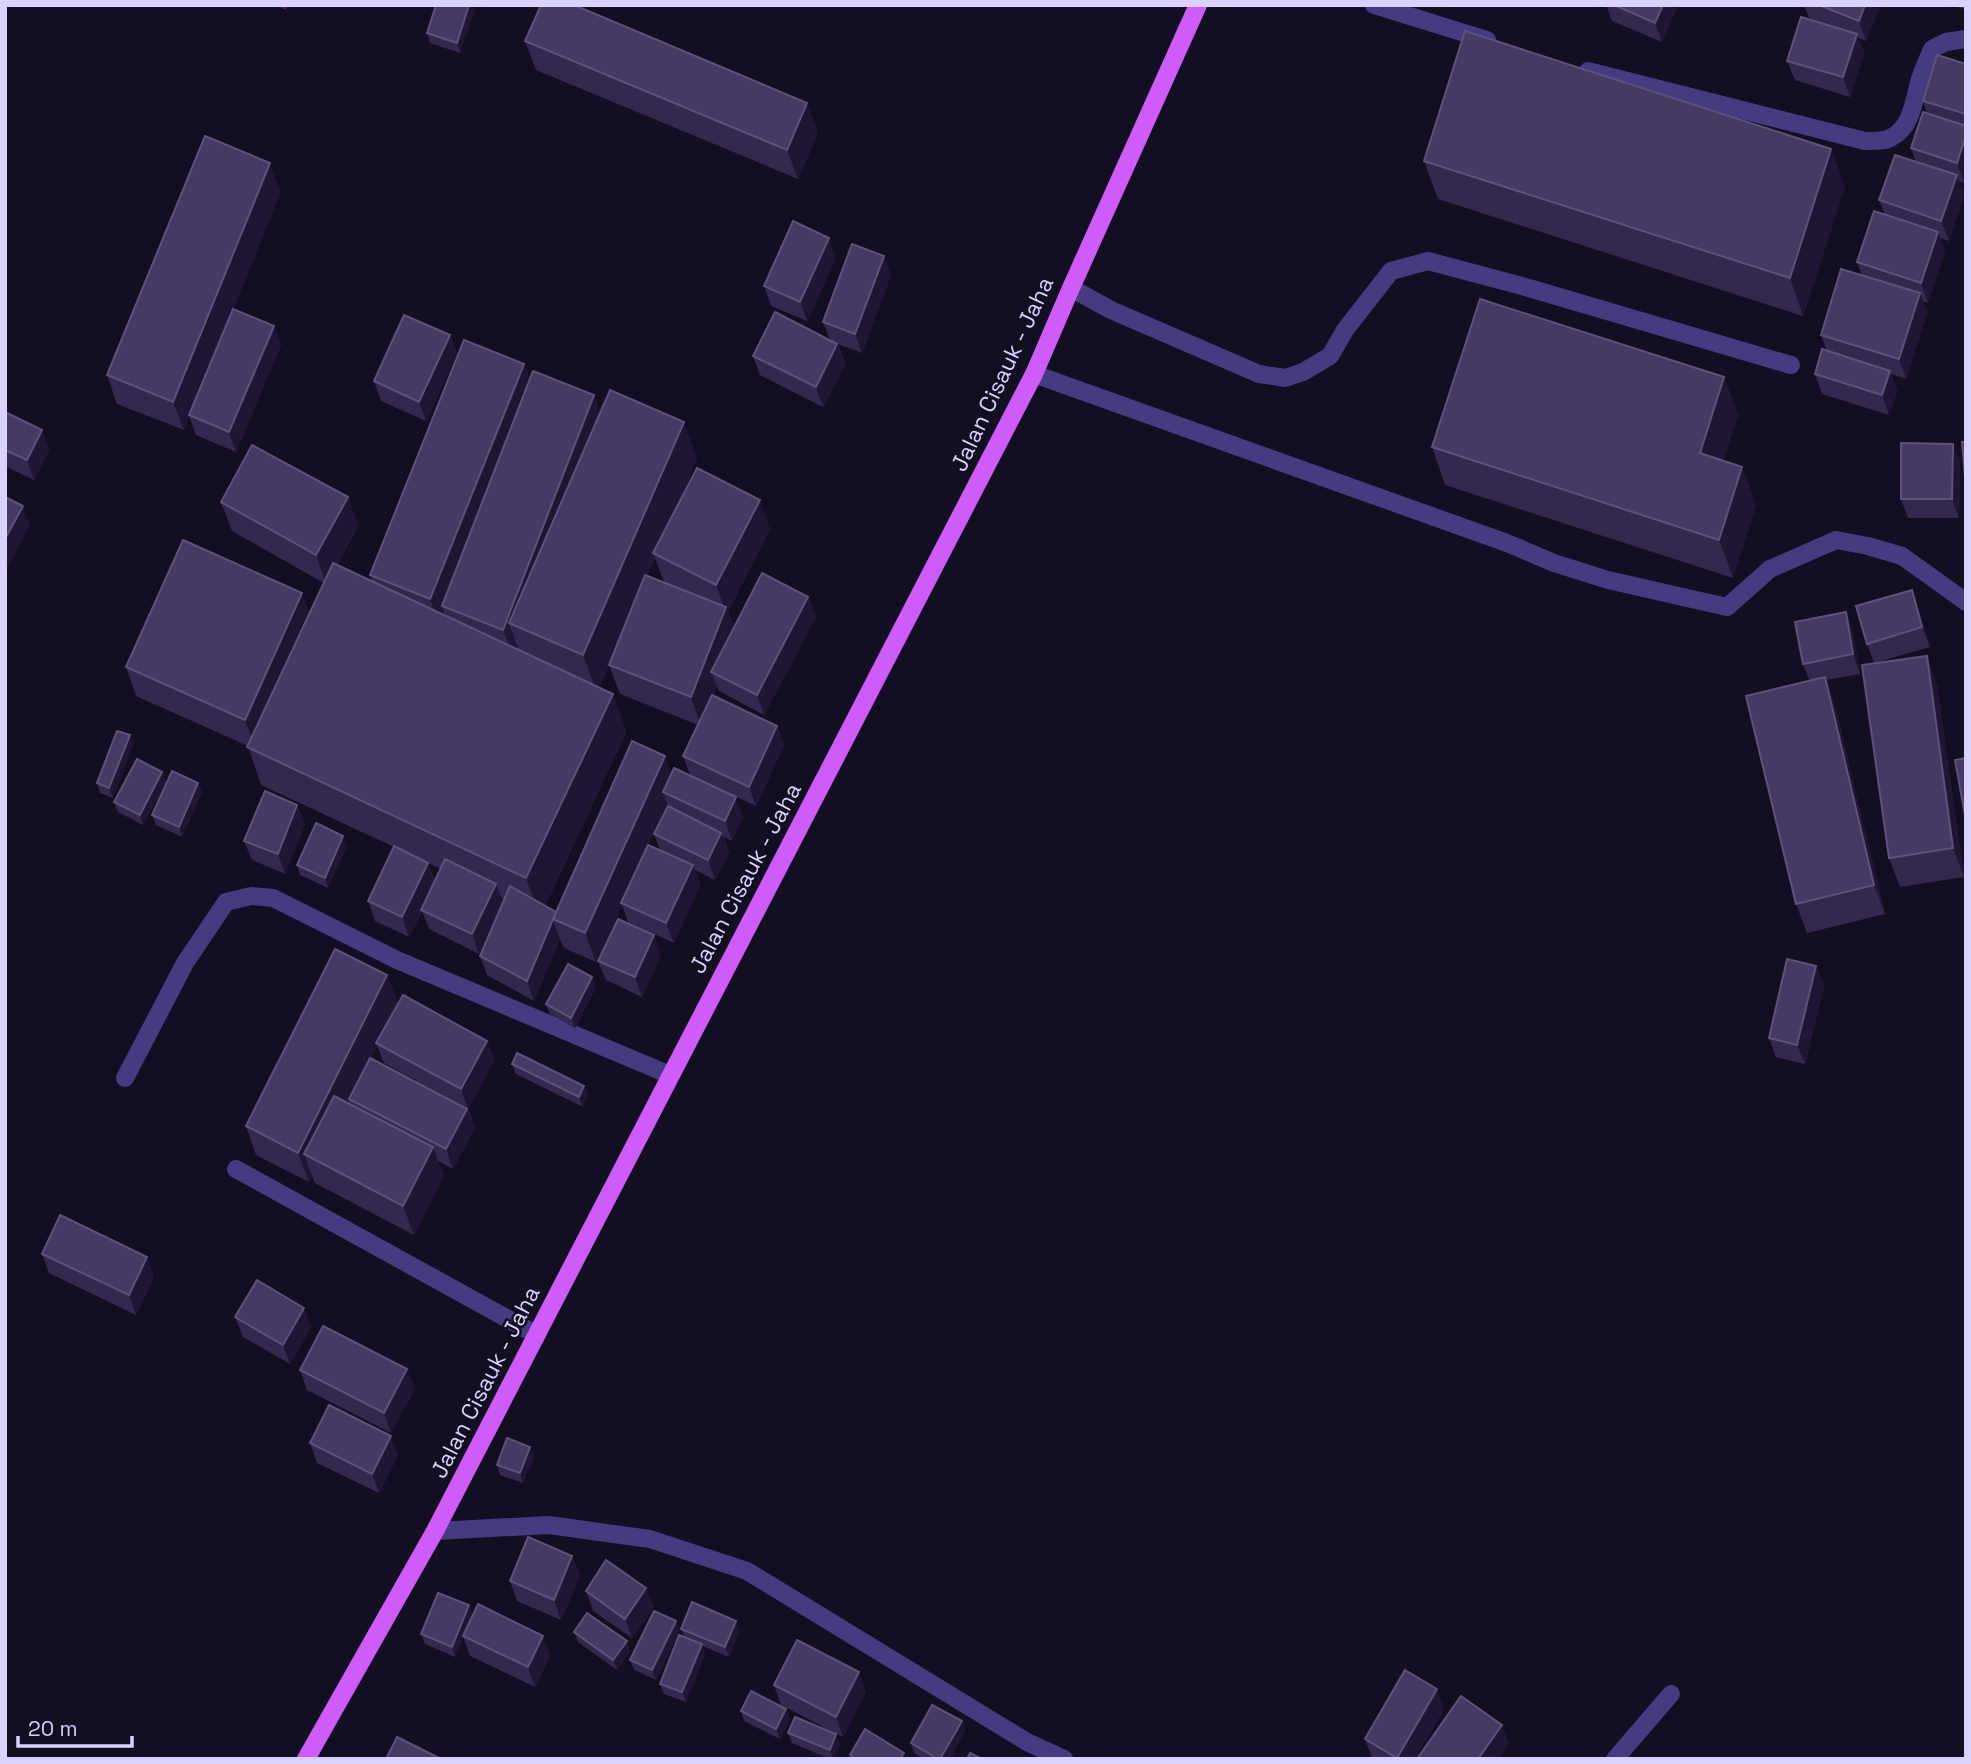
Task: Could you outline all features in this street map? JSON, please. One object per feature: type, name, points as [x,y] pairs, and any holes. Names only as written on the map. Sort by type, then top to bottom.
[{"type":"main road","name":"Jalan Cisauk - Jaha","points":[[306,1759],[435,1531],[1034,374],[1198,5]]},
{"type":"street","points":[[1374,5],[1504,45]]},
{"type":"street","points":[[1570,65],[1865,141],[1881,141],[1893,137],[1904,127],[1920,77],[1933,49],[1947,42],[1966,39]]},
{"type":"street","points":[[1071,288],[1111,310],[1246,369],[1284,378],[1303,372],[1330,356],[1345,330],[1391,271],[1428,261],[1791,365]]},
{"type":"street","points":[[1034,374],[1507,543],[1554,563],[1608,579],[1727,607],[1770,569],[1836,540],[1902,556],[1966,602]]},
{"type":"street","points":[[125,1078],[185,963],[226,902],[251,896],[273,898],[397,960],[670,1075]]},
{"type":"street","points":[[236,1168],[537,1335]]},
{"type":"street","points":[[435,1531],[550,1525],[650,1539],[747,1571],[1027,1742],[1064,1759]]},
{"type":"street","points":[[1615,1759],[1671,1694]]},
{"type":"building","points":[[436,5],[469,5],[457,43],[427,33]]},
{"type":"building","points":[[541,5],[574,5],[807,103],[787,150],[525,41]]},
{"type":"building","points":[[1614,5],[1663,5],[1655,23]]},
{"type":"building","points":[[1819,5],[1865,5],[1859,21]]},
{"type":"building","points":[[1801,17],[1857,34],[1843,77],[1787,61]]},
{"type":"building","points":[[1465,31],[1831,149],[1790,278],[1424,161]]},
{"type":"building","points":[[1937,55],[1966,64],[1966,114],[1923,101]]},
{"type":"building","points":[[1923,112],[1966,126],[1966,135],[1957,163],[1911,148]]},
{"type":"building","points":[[205,136],[270,163],[173,402],[107,375]]},
{"type":"building","points":[[1895,155],[1957,175],[1941,221],[1879,200]]},
{"type":"building","points":[[1874,211],[1938,232],[1921,283],[1857,262]]},
{"type":"building","points":[[793,221],[829,238],[800,302],[764,286]]},
{"type":"building","points":[[852,244],[884,256],[855,334],[823,322]]},
{"type":"building","points":[[1841,269],[1920,293],[1899,359],[1821,335]]},
{"type":"building","points":[[1480,299],[1724,377],[1700,453],[1742,467],[1719,540],[1432,447]]},
{"type":"building","points":[[233,309],[274,326],[229,432],[189,415]]},
{"type":"building","points":[[775,312],[837,344],[816,387],[753,356]]},
{"type":"building","points":[[404,315],[450,335],[419,402],[374,381]]},
{"type":"building","points":[[464,340],[524,364],[430,599],[370,575]]},
{"type":"building","points":[[1822,349],[1890,371],[1882,395],[1815,374]]},
{"type":"building","points":[[533,371],[594,395],[503,630],[442,606]]},
{"type":"building","points":[[610,390],[684,422],[583,655],[509,623]]},
{"type":"building","points":[[5,412],[42,430],[27,460],[5,450]]},
{"type":"building","points":[[1962,442],[1966,442],[1966,476],[1965,476]]},
{"type":"building","points":[[1901,443],[1953,444],[1952,499],[1901,499]]},
{"type":"building","points":[[252,445],[348,497],[316,555],[221,502]]},
{"type":"building","points":[[697,468],[760,500],[716,585],[653,553]]},
{"type":"building","points":[[5,497],[23,506],[5,539]]},
{"type":"building","points":[[183,540],[302,593],[245,720],[126,667]]},
{"type":"building","points":[[333,563],[613,694],[526,878],[247,747]]},
{"type":"building","points":[[762,573],[808,597],[757,695],[711,672]]},
{"type":"building","points":[[645,575],[726,607],[691,697],[609,665]]},
{"type":"building","points":[[1912,590],[1922,627],[1867,644],[1856,606]]},
{"type":"building","points":[[1846,612],[1853,654],[1803,664],[1795,622]]},
{"type":"building","points":[[1927,656],[1953,848],[1889,858],[1862,665]]},
{"type":"building","points":[[1825,677],[1874,885],[1796,904],[1746,696]]},
{"type":"building","points":[[712,695],[777,726],[749,787],[683,756]]},
{"type":"building","points":[[117,731],[130,735],[109,788],[97,783]]},
{"type":"building","points":[[632,741],[665,756],[585,933],[553,919]]},
{"type":"building","points":[[1966,758],[1966,821],[1955,760]]},
{"type":"building","points":[[137,759],[162,772],[140,815],[114,802]]},
{"type":"building","points":[[674,768],[736,797],[725,821],[663,792]]},
{"type":"building","points":[[172,771],[198,783],[179,827],[152,815]]},
{"type":"building","points":[[265,791],[297,805],[278,854],[244,841]]},
{"type":"building","points":[[668,806],[721,833],[708,860],[654,834]]},
{"type":"building","points":[[316,823],[343,836],[325,878],[297,865]]},
{"type":"building","points":[[648,845],[693,865],[666,923],[621,903]]},
{"type":"building","points":[[394,846],[428,863],[402,917],[368,901]]},
{"type":"building","points":[[445,859],[496,884],[472,934],[421,910]]},
{"type":"building","points":[[510,886],[556,912],[527,981],[480,956]]},
{"type":"building","points":[[618,919],[654,935],[635,977],[598,961]]},
{"type":"building","points":[[335,949],[387,975],[298,1153],[246,1126]]},
{"type":"building","points":[[1787,959],[1816,966],[1797,1045],[1769,1038]]},
{"type":"building","points":[[568,964],[592,977],[571,1018],[546,1004]]},
{"type":"building","points":[[403,995],[487,1041],[461,1089],[376,1043]]},
{"type":"building","points":[[517,1053],[584,1086],[579,1097],[512,1064]]},
{"type":"building","points":[[370,1058],[467,1109],[446,1149],[349,1099]]},
{"type":"building","points":[[334,1096],[433,1147],[403,1206],[304,1154]]},
{"type":"building","points":[[60,1215],[147,1257],[129,1295],[42,1254]]},
{"type":"building","points":[[257,1280],[304,1308],[283,1345],[235,1317]]},
{"type":"building","points":[[323,1326],[407,1369],[384,1413],[300,1370]]},
{"type":"building","points":[[329,1405],[391,1436],[372,1474],[310,1443]]},
{"type":"building","points":[[507,1438],[530,1447],[520,1473],[497,1465]]},
{"type":"building","points":[[528,1537],[572,1556],[554,1600],[510,1581]]},
{"type":"building","points":[[606,1560],[646,1588],[625,1619],[586,1591]]},
{"type":"building","points":[[438,1593],[469,1605],[452,1647],[421,1634]]},
{"type":"building","points":[[692,1602],[736,1621],[725,1647],[681,1629]]},
{"type":"building","points":[[478,1604],[543,1636],[528,1667],[463,1636]]},
{"type":"building","points":[[654,1611],[676,1621],[652,1670],[630,1660]]},
{"type":"building","points":[[587,1613],[627,1641],[613,1660],[574,1632]]},
{"type":"building","points":[[679,1635],[702,1644],[682,1692],[660,1684]]},
{"type":"building","points":[[797,1640],[859,1672],[836,1717],[774,1685]]},
{"type":"building","points":[[1405,1670],[1437,1689],[1397,1758],[1365,1739]]},
{"type":"building","points":[[751,1691],[786,1709],[776,1729],[741,1711]]},
{"type":"building","points":[[1461,1696],[1502,1725],[1478,1759],[1417,1759]]},
{"type":"building","points":[[932,1705],[962,1721],[940,1759],[911,1743]]},
{"type":"building","points":[[795,1717],[836,1734],[830,1750],[788,1733]]},
{"type":"building","points":[[865,1729],[904,1753],[900,1759],[856,1759],[850,1755]]},
{"type":"building","points":[[397,1737],[441,1759],[386,1759]]},
{"type":"building","points":[[970,1753],[982,1759],[967,1759]]}]
